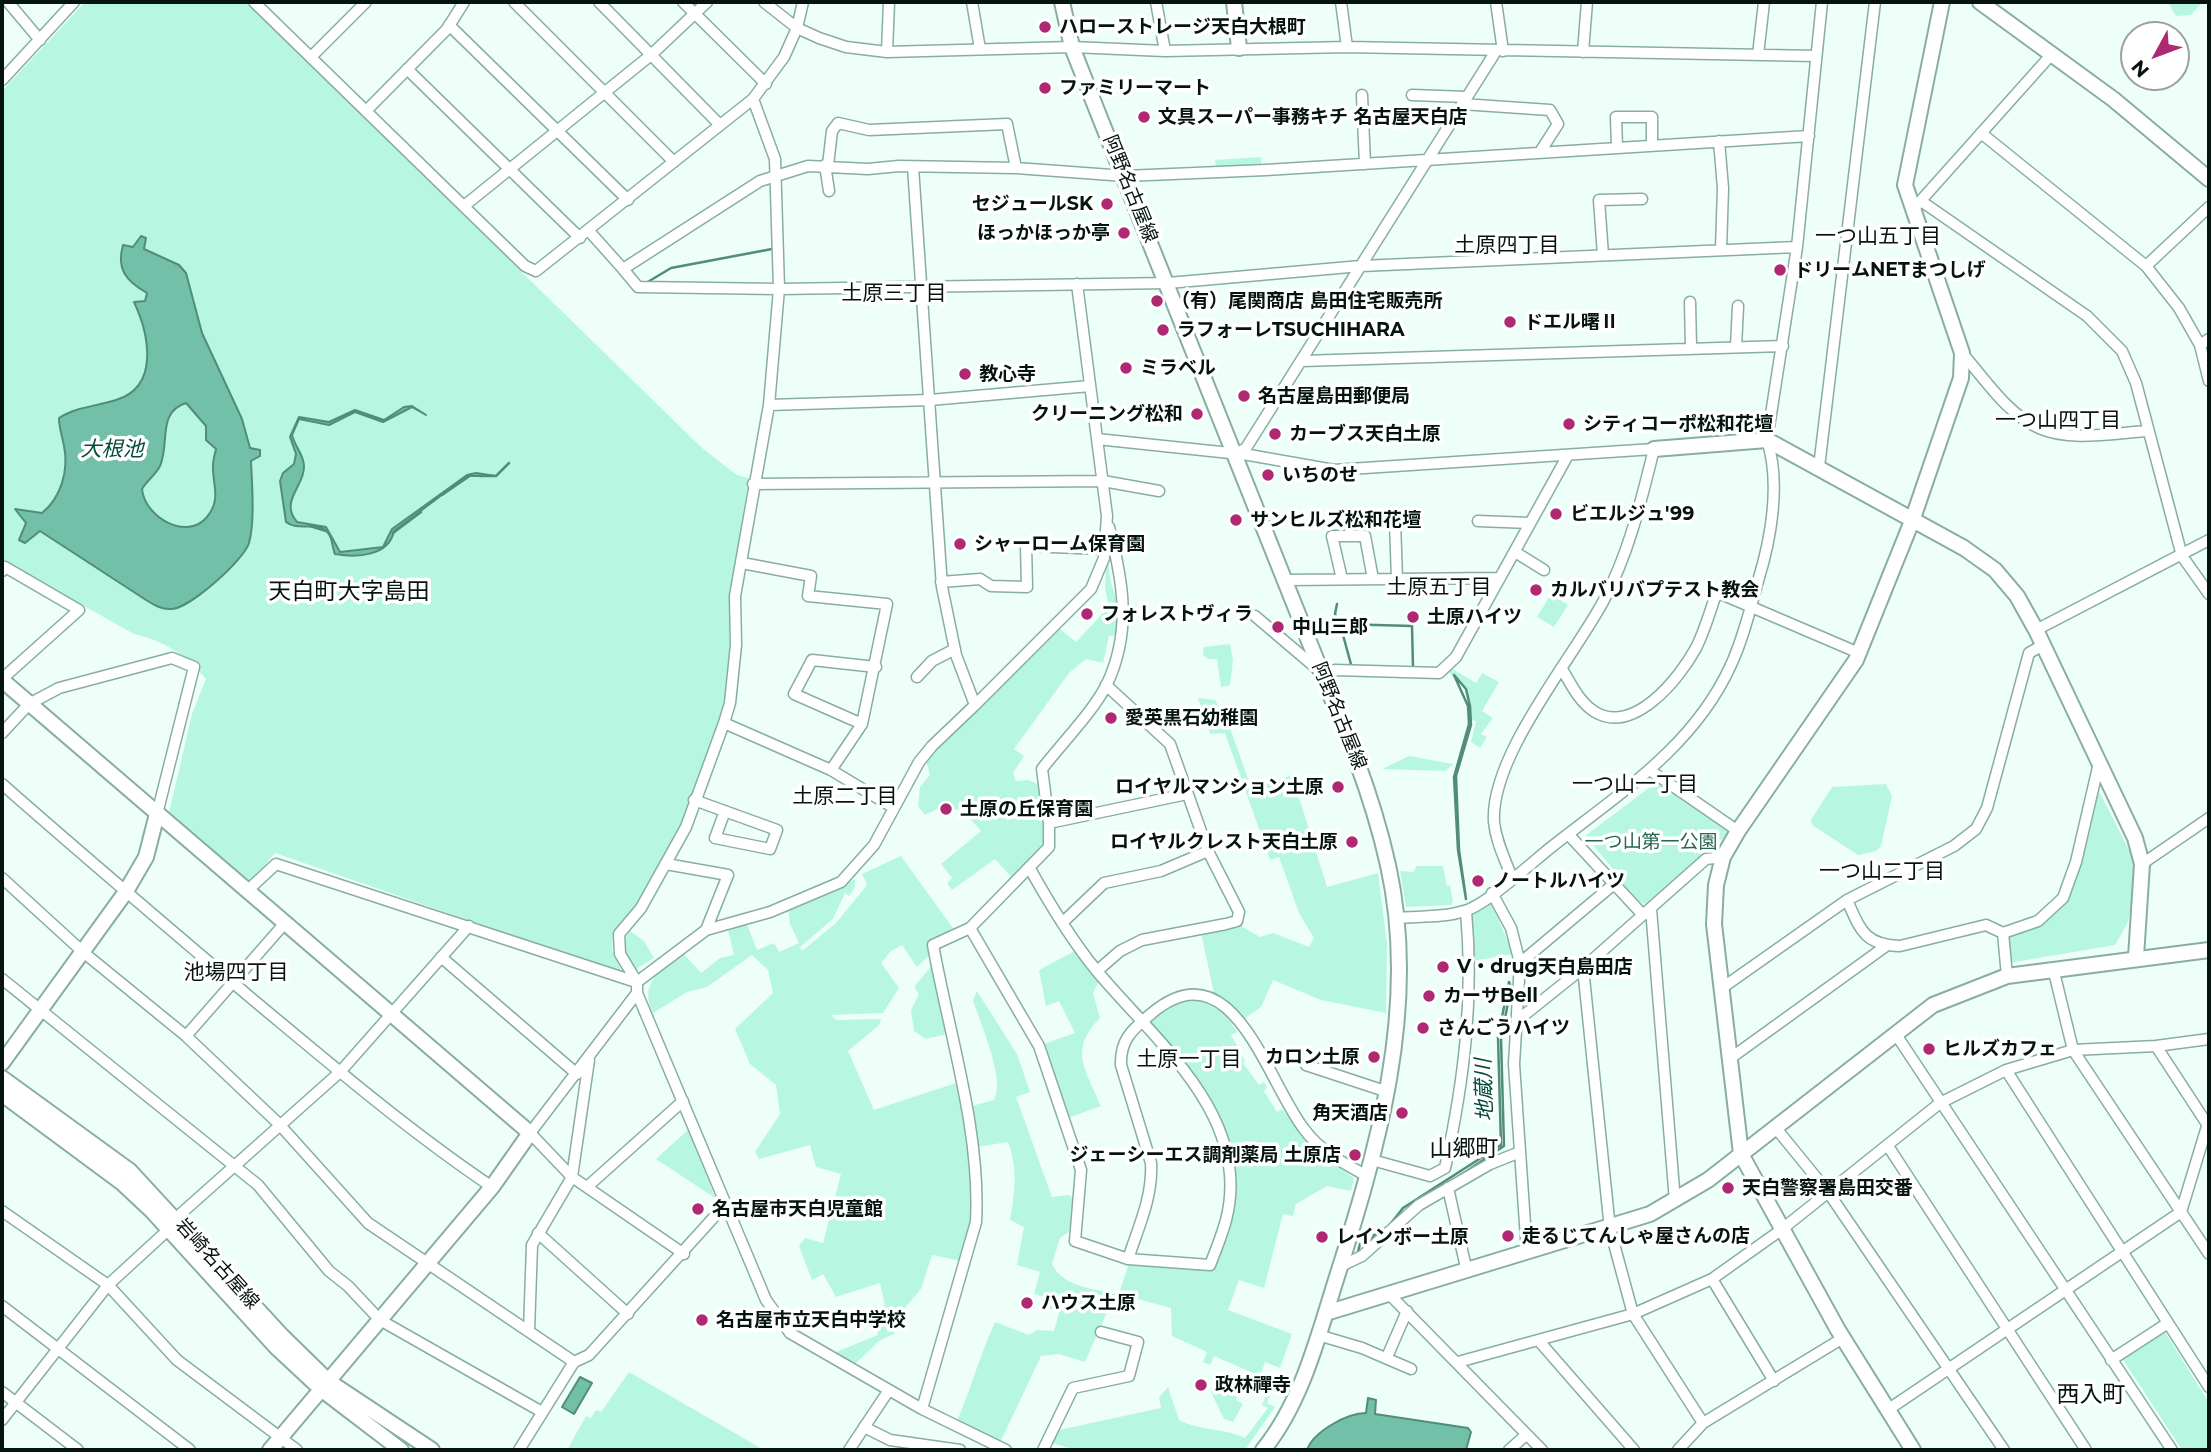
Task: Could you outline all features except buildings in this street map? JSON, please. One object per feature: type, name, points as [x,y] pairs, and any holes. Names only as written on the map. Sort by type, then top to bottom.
[{"type":"street","points":[[8,2],[40,40]]},
{"type":"street","points":[[2,80],[75,2]]},
{"type":"street","points":[[310,57],[366,2]]},
{"type":"street","points":[[366,111],[449,25],[464,2]]},
{"type":"street","points":[[514,2],[674,162]]},
{"type":"street","points":[[599,2],[720,125]]},
{"type":"street","points":[[683,2],[766,84]]},
{"type":"street","points":[[464,206],[652,55],[697,15],[707,2]]},
{"type":"street","points":[[764,2],[797,28],[846,47],[887,52],[1072,47],[1165,51],[1347,47],[1816,56]]},
{"type":"street","points":[[259,3],[310,57],[527,268],[536,271],[753,99],[784,57],[797,28],[803,2]]},
{"type":"street","points":[[887,52],[889,2]]},
{"type":"street","points":[[972,2],[980,50]]},
{"type":"street","name":"阿野名古屋線","points":[[1062,2],[1072,47],[1322,673],[1378,823],[1396,918],[1399,952],[1396,1030],[1388,1092],[1372,1160],[1326,1313],[1294,1399],[1263,1450]]},
{"type":"street","points":[[1156,2],[1165,51]]},
{"type":"street","points":[[1234,2],[1239,48]]},
{"type":"street","points":[[1342,2],[1347,47]]},
{"type":"street","points":[[1234,455],[1246,448],[1465,100],[1499,51],[1496,2]]},
{"type":"street","points":[[1583,52],[1587,2]]},
{"type":"street","points":[[1758,55],[1764,2]]},
{"type":"street","points":[[1396,918],[1466,911],[1512,878],[1651,771],[1695,724],[1717,693],[1732,664],[1765,561],[1772,510],[1771,452],[1768,440],[1797,247],[1822,2]]},
{"type":"street","points":[[1819,467],[1875,2]]},
{"type":"street","points":[[1913,1450],[1843,1338],[1741,1154],[1714,925],[1716,885],[1723,857],[1859,653],[1912,521],[1961,378],[1962,353],[1916,206],[1905,185],[1942,2]]},
{"type":"street","points":[[1980,2],[2113,99],[2209,179]]},
{"type":"street","points":[[449,25],[628,200]]},
{"type":"street","points":[[1916,206],[2051,55]]},
{"type":"street","points":[[407,69],[580,238]]},
{"type":"street","points":[[1362,95],[1365,164]]},
{"type":"street","points":[[1412,95],[1550,110],[1558,124],[1539,152]]},
{"type":"street","points":[[753,99],[775,159],[779,289],[769,405],[735,596],[736,645],[730,704],[685,827],[641,908],[619,934],[620,954],[637,982],[637,993],[724,1206],[766,1300],[790,1333],[922,1409],[1006,1450]]},
{"type":"street","points":[[1617,147],[1616,117],[1652,117],[1652,145]]},
{"type":"street","points":[[828,191],[827,165],[832,131],[838,123],[869,130],[1007,124],[1016,168]]},
{"type":"street","points":[[1981,133],[2146,266],[2205,342],[2209,381]]},
{"type":"street","points":[[624,269],[698,218],[774,175],[808,166],[868,169],[1016,168],[1125,176],[1365,164],[1810,135]]},
{"type":"street","points":[[1719,141],[1723,188],[1721,250]]},
{"type":"street","points":[[913,167],[941,582],[955,649],[975,705]]},
{"type":"street","points":[[1603,255],[1599,201],[1642,199]]},
{"type":"street","points":[[1916,206],[2087,316],[2122,351],[2136,383],[2182,556],[2209,594]]},
{"type":"street","points":[[2146,266],[2209,207]]},
{"type":"street","points":[[589,231],[638,287],[779,289],[1168,283],[1361,266],[1797,247]]},
{"type":"street","points":[[922,1409],[976,1222],[977,1197],[973,1147],[933,945],[970,928],[1049,847],[1049,823],[1042,769],[1106,685],[1125,617],[1121,575],[1107,516],[1076,284]]},
{"type":"street","points":[[1690,302],[1691,347]]},
{"type":"street","points":[[1736,346],[1738,306]]},
{"type":"street","points":[[1302,361],[1783,346]]},
{"type":"street","points":[[1962,353],[2015,412],[2039,428],[2065,435],[2147,431]]},
{"type":"street","points":[[769,405],[930,400],[1090,386]]},
{"type":"street","points":[[1097,439],[1334,470],[1768,440],[1964,548],[1995,570],[2017,596],[2036,630],[2135,838],[2142,864],[2136,957]]},
{"type":"street","points":[[1512,878],[1497,842],[1494,822],[1499,780],[1513,750],[1620,568],[1634,528],[1654,449]]},
{"type":"street","points":[[1255,616],[1322,673],[1335,670],[1439,673],[1456,657],[1568,454]]},
{"type":"street","points":[[753,484],[936,485],[1103,481],[1159,491]]},
{"type":"street","points":[[637,982],[706,930],[770,912],[841,882],[874,845],[932,746],[1091,589],[1104,558],[1107,516]]},
{"type":"street","points":[[1478,521],[1531,523]]},
{"type":"street","points":[[1395,522],[1397,579]]},
{"type":"street","points":[[1342,579],[1332,536],[1365,536],[1373,579]]},
{"type":"street","points":[[2036,630],[2209,540]]},
{"type":"street","points":[[941,582],[980,579],[991,586],[1027,587],[1026,546],[1104,549]]},
{"type":"street","points":[[1515,552],[1544,570]]},
{"type":"street","points":[[742,563],[811,576],[808,596],[887,604],[862,724],[831,770]]},
{"type":"street","points":[[2,571],[5,567],[79,610],[2,679],[530,1133],[572,1177],[684,1254]]},
{"type":"street","points":[[1284,580],[1500,578]]},
{"type":"street","points":[[1562,669],[1582,701],[1596,712],[1612,717],[1629,716],[1644,707],[1678,675],[1695,649],[1715,597],[1721,594],[1751,604],[1859,653]]},
{"type":"street","points":[[1722,988],[1847,900],[1954,846],[1976,829],[1987,808],[2029,653],[2043,645]]},
{"type":"street","points":[[917,677],[932,662],[955,649]]},
{"type":"street","points":[[2,733],[29,704],[59,688],[173,658],[194,667],[146,857],[125,893],[2,1063]]},
{"type":"street","points":[[862,724],[794,694],[811,660],[876,667]]},
{"type":"street","points":[[1097,971],[1120,951],[1142,940],[1237,921],[1239,912],[1208,851],[1170,744],[1106,685]]},
{"type":"street","points":[[724,723],[831,770],[894,808]]},
{"type":"street","points":[[1847,900],[1861,932],[1878,944],[1886,946],[1899,946],[1986,925],[2003,933],[2038,921],[2063,898],[2076,862],[2099,763]]},
{"type":"street","points":[[1651,771],[1738,831]]},
{"type":"street","points":[[2,784],[125,893],[340,1072],[435,1148],[492,1186]]},
{"type":"street","points":[[1049,823],[1187,794]]},
{"type":"street","points":[[694,800],[725,811],[777,831],[770,849],[715,838],[725,811]]},
{"type":"street","points":[[2142,864],[2209,818]]},
{"type":"street","points":[[1568,834],[1614,884],[1647,912],[1675,1201]]},
{"type":"street","points":[[1062,923],[1104,883],[1161,871],[1208,851]]},
{"type":"street","points":[[1518,1020],[1583,968],[1706,859],[1723,857]]},
{"type":"street","points":[[247,891],[276,864],[637,982]]},
{"type":"street","points":[[666,864],[728,875],[706,930]]},
{"type":"street","points":[[970,928],[1039,1046],[1081,1170],[1075,1241],[1128,1259],[1210,1265],[1227,1218],[1229,1198],[1226,1153],[1213,1113],[1197,1087],[1097,971],[1062,923],[1029,867]]},
{"type":"street","points":[[2,878],[83,952],[186,1036],[279,1124],[368,1223],[574,1362]]},
{"type":"street","points":[[1520,963],[1614,884]]},
{"type":"street","points":[[1492,893],[1511,928],[1520,963],[1514,1064],[1527,1252]]},
{"type":"street","points":[[1372,1160],[1430,1176],[1445,1168],[1461,1094],[1467,1043],[1470,958],[1466,911]]},
{"type":"street","points":[[186,1036],[285,923]]},
{"type":"street","points":[[2,1420],[108,1285],[232,1166],[340,1072],[469,926]]},
{"type":"street","points":[[2003,933],[2007,976]]},
{"type":"street","points":[[1728,1060],[1886,946]]},
{"type":"street","points":[[1326,1313],[1610,1229],[1675,1201],[1741,1154],[1933,1005],[2007,976],[2136,957],[2209,950]]},
{"type":"street","points":[[442,957],[577,1074]]},
{"type":"street","points":[[1583,968],[1610,1229],[1633,1314],[1703,1423]]},
{"type":"street","points":[[2053,968],[2073,1050],[2209,1254]]},
{"type":"street","points":[[2,979],[258,1185],[329,1271],[348,1286],[380,1320],[542,1412]]},
{"type":"street","points":[[270,1450],[492,1186],[637,993]]},
{"type":"street","points":[[1128,1259],[1150,1194],[1152,1175],[1151,1163],[1121,1065],[1124,1040],[1169,999],[1189,993],[1215,998],[1226,1005],[1237,1017],[1304,1129],[1324,1151],[1367,1176]]},
{"type":"street","points":[[1895,1033],[2172,1450]]},
{"type":"street","points":[[1458,1362],[1633,1314],[1712,1279],[1781,1230],[1940,1103],[2006,1070],[2073,1050],[2209,1039]]},
{"type":"street","points":[[1889,1409],[2181,1212],[2208,1122],[2156,1045]]},
{"type":"street","points":[[529,1331],[532,1245],[572,1177],[589,1059]]},
{"type":"street","points":[[1306,1065],[1388,1092]]},
{"type":"street","points":[[2006,1070],[2209,1387]]},
{"type":"street","name":"岩崎名古屋線","points":[[2,1078],[131,1171],[172,1224]]},
{"type":"street","name":"岩崎名古屋線","points":[[2,1094],[82,1151],[172,1224],[282,1336],[324,1385],[400,1450]]},
{"type":"street","points":[[587,1187],[683,1101]]},
{"type":"street","points":[[1775,1127],[1828,1192],[2004,1450]]},
{"type":"street","points":[[1888,1146],[2086,1450]]},
{"type":"street","points":[[1341,1266],[1362,1256],[1419,1205],[1490,1164],[1520,1152]]},
{"type":"street","points":[[1448,1188],[1466,1272]]},
{"type":"street","points":[[519,1450],[574,1362],[589,1355],[684,1254],[724,1206]]},
{"type":"street","points":[[2,1211],[108,1285],[177,1360],[297,1450]]},
{"type":"street","points":[[538,1233],[628,1314]]},
{"type":"street","points":[[1712,1279],[1774,1381]]},
{"type":"street","points":[[1390,1295],[1542,1450]]},
{"type":"street","points":[[2,1306],[190,1450]]},
{"type":"street","points":[[1388,1357],[1406,1311]]},
{"type":"street","points":[[2111,1360],[2168,1322]]},
{"type":"street","points":[[1043,1450],[1073,1388],[1129,1376],[1138,1342],[1101,1332]]},
{"type":"street","points":[[1318,1335],[1388,1357],[1411,1369]]},
{"type":"street","points":[[1678,1450],[1703,1423],[1843,1338]]},
{"type":"street","points":[[1539,1341],[1634,1450]]},
{"type":"street","name":"岩崎名古屋線","points":[[324,1385],[432,1450]]},
{"type":"street","points":[[849,1450],[889,1390]]},
{"type":"street","points":[[2,1392],[78,1450]]},
{"type":"street","points":[[864,1427],[890,1440],[962,1450],[971,1433]]},
{"type":"street","points":[[1509,1450],[1526,1435]]},
{"type":"green space","points":[[85,2],[245,2],[702,448],[737,475],[749,478],[729,601],[729,654],[724,706],[682,823],[639,901],[613,936],[612,950],[623,974],[275,853],[252,880],[246,880],[169,813],[192,714],[206,679],[174,650],[155,640],[134,634],[2,560],[2,91]]},
{"type":"green space","points":[[2168,2],[2201,4],[2191,15],[2176,16]]},
{"type":"green space","points":[[1261,157],[1261,164],[1216,167],[1215,160]]},
{"type":"green space","points":[[1107,547],[1110,547],[1109,569],[1112,586],[1122,605],[1118,635],[1109,636],[1103,663],[1086,659],[1069,673],[1014,749],[1024,756],[1013,773],[1016,781],[1028,780],[1040,785],[1046,823],[1046,846],[1013,879],[995,859],[952,890],[947,883],[952,878],[941,864],[981,831],[963,811],[943,806],[925,815],[918,806],[920,787],[930,775],[926,760],[1060,629],[1076,642],[1109,607],[1105,589]]},
{"type":"green space","points":[[1551,594],[1568,605],[1554,627],[1537,617]]},
{"type":"green space","points":[[1230,644],[1233,660],[1230,685],[1221,687],[1217,659],[1208,659],[1203,655],[1204,647]]},
{"type":"green space","points":[[1449,667],[1476,683],[1482,673],[1499,682],[1482,711],[1493,718],[1481,734],[1487,737],[1480,748],[1471,742],[1476,721],[1470,720],[1466,689],[1446,670]]},
{"type":"green space","points":[[1198,698],[1215,700],[1223,714],[1237,714],[1230,728],[1252,790],[1292,775],[1327,887],[1378,873],[1387,944],[1386,1013],[1321,1000],[1273,980],[1261,1007],[1244,1019],[1225,999],[1214,993],[1201,933],[1241,926],[1260,937],[1273,933],[1309,947],[1314,938],[1299,913],[1279,857],[1270,860],[1225,733],[1210,734]]},
{"type":"green space","points":[[1409,756],[1453,764],[1446,771],[1382,769]]},
{"type":"green space","name":"一つ山第一公園","points":[[1658,781],[1728,830],[1728,834],[1647,904],[1641,903],[1615,876],[1615,871],[1585,836]]},
{"type":"green space","points":[[2095,783],[2131,854],[2135,880],[2128,922],[2115,945],[2009,963],[2006,942],[2008,938],[2049,919],[2060,909],[2075,883],[2084,849]]},
{"type":"green space","points":[[1886,784],[1892,796],[1881,846],[1876,851],[1858,855],[1812,825],[1811,820],[1832,787]]},
{"type":"green space","points":[[901,856],[955,931],[917,967],[902,945],[891,951],[881,963],[899,988],[883,1013],[831,1015],[837,1020],[881,1019],[879,1025],[848,1051],[874,1110],[956,1083],[969,1149],[972,1222],[961,1261],[932,1255],[921,1289],[903,1310],[894,1334],[879,1341],[853,1366],[831,1354],[878,1335],[876,1327],[888,1321],[880,1283],[836,1297],[823,1274],[812,1280],[799,1246],[805,1238],[823,1243],[841,1174],[816,1167],[810,1145],[759,1159],[755,1152],[780,1114],[776,1085],[750,1064],[735,1029],[773,993],[768,970],[752,955],[707,987],[687,992],[653,1013],[648,993],[660,971],[683,953],[701,973],[720,958],[734,955],[728,930],[747,924],[757,950],[774,943],[779,952],[799,943],[790,924],[788,907],[838,889],[855,879],[855,887],[849,896],[845,893],[833,919],[800,947],[802,951],[836,923],[867,885],[862,874]]},
{"type":"green space","points":[[1417,866],[1443,866],[1447,886],[1450,885],[1453,902],[1451,905],[1406,907],[1400,871],[1413,872]]},
{"type":"green space","points":[[1486,903],[1492,904],[1513,954],[1473,961],[1471,914]]},
{"type":"green space","points":[[630,931],[644,941],[654,958],[636,969],[631,967],[623,942]]},
{"type":"green space","points":[[1075,951],[1099,981],[1093,993],[1100,1018],[1090,1029],[1082,1050],[1086,1071],[1101,1106],[1068,1118],[1041,1045],[1075,1033],[1059,1001],[1046,1006],[1039,970]]},
{"type":"green space","points":[[933,964],[947,1034],[926,1039],[914,1031],[911,1010],[919,994],[914,987]]},
{"type":"green space","points":[[977,991],[1017,1054],[1030,1092],[1016,1097],[1052,1197],[1069,1195],[1073,1199],[1069,1232],[1060,1238],[1052,1264],[1063,1278],[1071,1282],[1115,1294],[1085,1362],[1059,1354],[1041,1356],[1000,1443],[957,1421],[995,1322],[1029,1335],[1037,1330],[1054,1331],[1062,1303],[1059,1312],[1043,1306],[1045,1297],[1034,1294],[1040,1272],[1017,1265],[1024,1227],[1010,1220],[1015,1180],[1008,1142],[977,1147],[968,1107],[994,1100],[997,1079],[973,1000]]},
{"type":"green space","points":[[1188,998],[1217,1003],[1234,1023],[1232,1025],[1237,1032],[1231,1035],[1245,1061],[1243,1063],[1259,1085],[1264,1082],[1267,1088],[1264,1091],[1277,1112],[1282,1109],[1313,1150],[1354,1178],[1351,1191],[1327,1186],[1296,1204],[1293,1216],[1283,1214],[1264,1288],[1239,1280],[1228,1310],[1292,1334],[1280,1368],[1265,1362],[1260,1376],[1214,1356],[1210,1365],[1203,1362],[1207,1352],[1172,1336],[1171,1308],[1119,1294],[1129,1263],[1213,1269],[1231,1219],[1235,1189],[1233,1162],[1226,1137],[1201,1090],[1150,1026],[1151,1018]]},
{"type":"green space","points":[[690,1128],[715,1198],[656,1159]]},
{"type":"green space","points":[[2165,1332],[2209,1403],[2208,1450],[2182,1450],[2122,1358]]},
{"type":"green space","points":[[629,1372],[764,1450],[567,1450],[586,1416],[591,1418],[596,1410],[601,1412]]},
{"type":"green space","points":[[1214,1386],[1237,1397],[1236,1400],[1243,1404],[1233,1422],[1224,1419],[1211,1392]]},
{"type":"green space","points":[[1168,1387],[1179,1420],[1245,1438],[1268,1408],[1262,1405],[1266,1395],[1259,1392],[1260,1389],[1271,1393],[1267,1403],[1275,1407],[1245,1450],[1075,1450],[1052,1443],[1059,1430],[1161,1408],[1159,1397]]},
{"type":"water","name":"大根池","points":[[141,236],[146,238],[144,249],[179,265],[186,273],[202,333],[242,419],[250,448],[260,450],[260,456],[251,461],[252,524],[245,551],[203,592],[191,601],[172,609],[152,604],[40,531],[25,543],[19,540],[26,523],[15,509],[42,513],[59,492],[65,455],[59,418],[72,411],[116,400],[130,393],[145,372],[147,358],[144,329],[134,302],[145,301],[147,293],[128,279],[121,261],[123,245],[133,247]],"holes":[[[186,403],[206,426],[206,440],[216,449],[213,465],[215,498],[212,510],[199,524],[189,527],[168,523],[151,509],[142,489],[160,466],[171,413]]]},
{"type":"water","points":[[412,406],[426,415],[412,407],[383,422],[355,412],[329,425],[299,419],[292,435],[304,466],[291,507],[297,522],[326,527],[340,552],[383,547],[392,529],[467,475],[476,473],[496,476],[467,476],[394,531],[386,546],[362,555],[335,554],[331,538],[324,529],[296,526],[286,522],[280,481],[283,473],[294,464],[296,454],[290,437],[299,417],[329,422],[355,410],[384,420],[404,407]]},
{"type":"water","points":[[580,1377],[592,1383],[574,1414],[562,1407]]},
{"type":"water","points":[[1368,1398],[1376,1400],[1375,1414],[1468,1428],[1471,1432],[1466,1450],[1307,1450],[1323,1430],[1350,1416],[1366,1413]]},
{"type":"waterway","points":[[646,283],[671,268],[772,249]]},
{"type":"waterway","points":[[480,476],[496,476],[509,463]]},
{"type":"waterway","points":[[442,495],[471,475]]},
{"type":"waterway","points":[[393,533],[421,512]]},
{"type":"waterway","points":[[310,526],[326,531]]},
{"type":"waterway","name":"地蔵川","points":[[1337,604],[1335,614],[1340,624],[1412,626],[1413,668]]},
{"type":"waterway","points":[[1340,624],[1352,668]]},
{"type":"waterway","name":"地蔵川","points":[[1454,675],[1466,689],[1470,706],[1471,725],[1456,776],[1459,850],[1466,899],[1458,850],[1454,777],[1469,724],[1468,706],[1454,675]]},
{"type":"waterway","name":"地蔵川","points":[[1509,982],[1511,988],[1501,1038],[1504,1146],[1407,1211],[1357,1256],[1360,1244],[1365,1247],[1370,1244],[1374,1235],[1388,1227],[1403,1208],[1501,1145],[1498,1037],[1509,982]]},
{"type":"place","name":"ハローストレージ天白大根町","points":[[1045,27]]},
{"type":"place","name":"ファミリーマート","points":[[1045,88]]},
{"type":"place","name":"文具スーパー事務キチ 名古屋天白店","points":[[1144,117]]},
{"type":"place","name":"セジュールSK","points":[[1107,204]]},
{"type":"place","name":"ほっかほっか亭","points":[[1124,233]]},
{"type":"place","name":"ドリームNETまつしげ","points":[[1780,270]]},
{"type":"place","name":"（有）尾関商店 島田住宅販売所","points":[[1157,301]]},
{"type":"place","name":"ドエル曙Ⅱ","points":[[1510,322]]},
{"type":"place","name":"ラフォーレTSUCHIHARA","points":[[1163,330]]},
{"type":"place","name":"ミラベル","points":[[1126,368]]},
{"type":"place","name":"教心寺","points":[[965,374]]},
{"type":"place","name":"名古屋島田郵便局","points":[[1244,396]]},
{"type":"place","name":"クリーニング松和","points":[[1197,414]]},
{"type":"place","name":"シティコーポ松和花壇","points":[[1569,424]]},
{"type":"place","name":"カーブス天白土原","points":[[1275,434]]},
{"type":"place","name":"いちのせ","points":[[1268,475]]},
{"type":"place","name":"ビエルジュ'99","points":[[1556,514]]},
{"type":"place","name":"サンヒルズ松和花壇","points":[[1236,520]]},
{"type":"place","name":"シャーローム保育園","points":[[960,544]]},
{"type":"place","name":"カルバリバプテスト教会","points":[[1536,590]]},
{"type":"place","name":"フォレストヴィラ","points":[[1087,614]]},
{"type":"place","name":"土原ハイツ","points":[[1413,617]]},
{"type":"place","name":"中山三郎","points":[[1278,627]]},
{"type":"place","name":"愛英黒石幼稚園","points":[[1111,718]]},
{"type":"place","name":"ロイヤルマンション土原","points":[[1338,787]]},
{"type":"place","name":"土原の丘保育園","points":[[946,809]]},
{"type":"place","name":"ロイヤルクレスト天白土原","points":[[1352,842]]},
{"type":"place","name":"ノートルハイツ","points":[[1478,881]]},
{"type":"place","name":"V・drug天白島田店","points":[[1443,967]]},
{"type":"place","name":"カーサBell","points":[[1429,996]]},
{"type":"place","name":"さんごうハイツ","points":[[1423,1028]]},
{"type":"place","name":"ヒルズカフェ","points":[[1929,1049]]},
{"type":"place","name":"カロン土原","points":[[1374,1057]]},
{"type":"place","name":"角天酒店","points":[[1402,1113]]},
{"type":"place","name":"ジェーシーエス調剤薬局 土原店","points":[[1355,1155]]},
{"type":"place","name":"天白警察署島田交番","points":[[1728,1188]]},
{"type":"place","name":"名古屋市天白児童館","points":[[698,1209]]},
{"type":"place","name":"走るじてんしゃ屋さんの店","points":[[1508,1236]]},
{"type":"place","name":"レインボー土原","points":[[1322,1237]]},
{"type":"place","name":"ハウス土原","points":[[1027,1303]]},
{"type":"place","name":"名古屋市立天白中学校","points":[[702,1320]]},
{"type":"place","name":"政林禪寺","points":[[1201,1385]]},
{"type":"district","name":"一つ山五丁目","points":[[1878,237]]},
{"type":"district","name":"土原四丁目","points":[[1507,246]]},
{"type":"district","name":"土原三丁目","points":[[894,294]]},
{"type":"district","name":"一つ山四丁目","points":[[2058,421]]},
{"type":"district","name":"土原五丁目","points":[[1439,588]]},
{"type":"district","name":"天白町大字島田","points":[[349,592]]},
{"type":"district","name":"一つ山一丁目","points":[[1635,785]]},
{"type":"district","name":"土原二丁目","points":[[845,797]]},
{"type":"district","name":"一つ山二丁目","points":[[1882,872]]},
{"type":"district","name":"池場四丁目","points":[[236,973]]},
{"type":"district","name":"土原一丁目","points":[[1189,1060]]},
{"type":"district","name":"山郷町","points":[[1464,1149]]},
{"type":"district","name":"西入町","points":[[2091,1395]]}]
